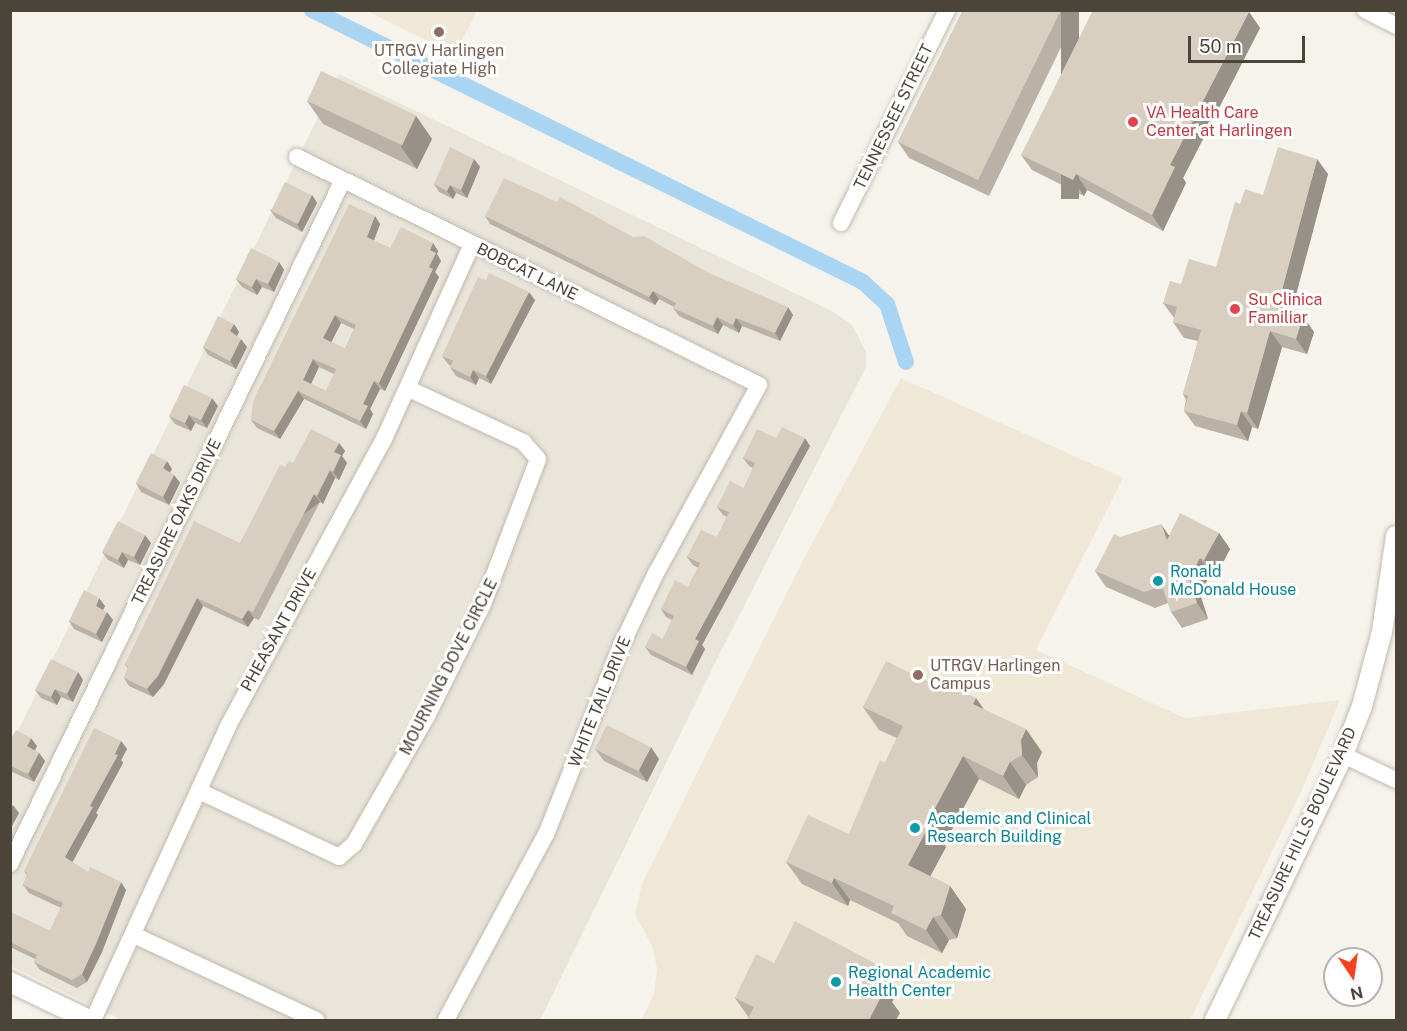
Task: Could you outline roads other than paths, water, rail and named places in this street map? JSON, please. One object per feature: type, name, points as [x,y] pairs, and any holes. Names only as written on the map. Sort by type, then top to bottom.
[{"type":"street","name":"TENNESSEE STREET","points":[[841,224],[947,10]]},
{"type":"street","points":[[1365,10],[1396,26]]},
{"type":"street","name":"BOBCAT LANE","points":[[297,157],[759,385]]},
{"type":"street","name":"TREASURE OAKS DRIVE","points":[[10,864],[343,180]]},
{"type":"street","name":"PHEASANT DRIVE","points":[[91,1020],[134,935],[267,649],[409,389],[472,244]]},
{"type":"street","name":"WHITE TAIL DRIVE","points":[[446,1020],[546,834],[621,646],[656,573],[759,385]]},
{"type":"street","name":"MOURNING DOVE CIRCLE","points":[[199,791],[339,857],[354,844],[426,718],[487,595],[538,459],[524,442],[409,389]]},
{"type":"street","name":"TREASURE HILLS BOULEVARD","points":[[1215,1020],[1343,755],[1382,632],[1396,536]]},
{"type":"street","points":[[1343,755],[1396,780]]},
{"type":"street","points":[[134,935],[316,1020]]},
{"type":"street","points":[[10,982],[91,1020]]},
{"type":"waterway","points":[[312,10],[863,282],[887,304],[906,362]]},
{"type":"place","name":"UTRGV Harlingen Collegiate High","points":[[439,32]]},
{"type":"place","name":"VA Health Care Center at Harlingen","points":[[1133,122]]},
{"type":"place","name":"Su Clinica Familiar","points":[[1235,309]]},
{"type":"place","name":"Ronald McDonald House","points":[[1158,581]]},
{"type":"place","name":"UTRGV Harlingen Campus","points":[[918,675]]},
{"type":"place","name":"Academic and Clinical Research Building","points":[[915,828]]},
{"type":"place","name":"Regional Academic Health Center","points":[[836,982]]}]
